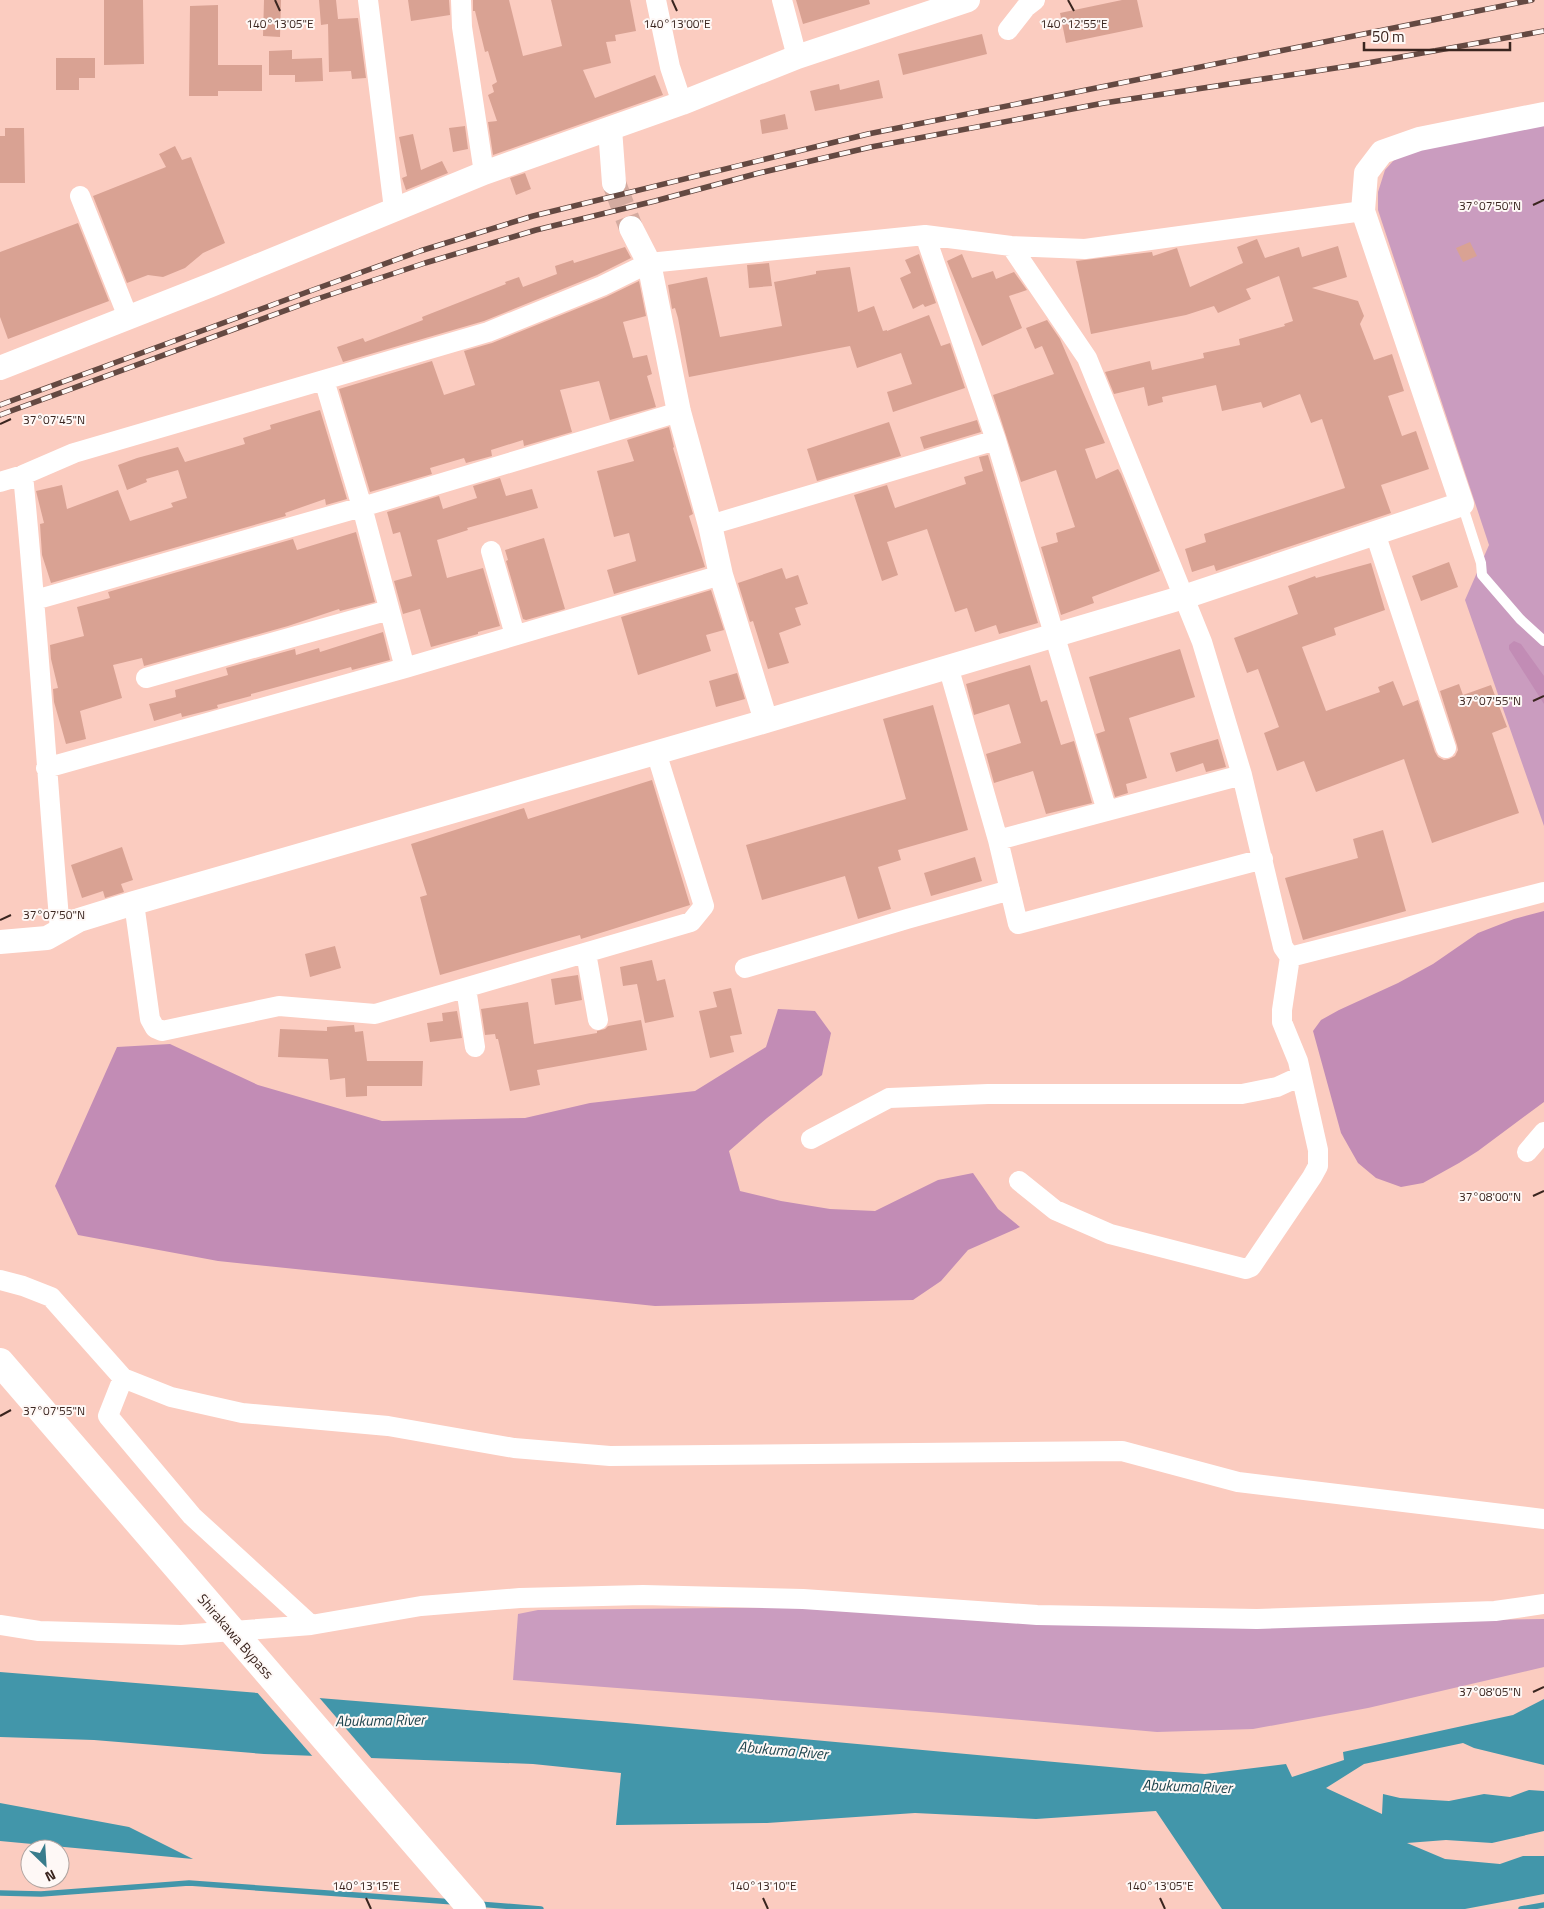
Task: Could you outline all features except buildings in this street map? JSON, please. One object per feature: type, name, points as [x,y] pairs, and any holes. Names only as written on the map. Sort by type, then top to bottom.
[{"type":"highway","name":"Shirakawa Bypass","points":[[0,1362],[472,1909]]},
{"type":"street","points":[[368,0],[394,209]]},
{"type":"street","points":[[461,0],[462,27],[484,173]]},
{"type":"street","points":[[656,0],[670,68],[682,102]]},
{"type":"street","points":[[782,0],[797,57]]},
{"type":"street","points":[[0,368],[211,285],[484,173],[610,129],[797,57],[968,0]]},
{"type":"street","points":[[1008,30],[1035,0]]},
{"type":"street","points":[[0,942],[47,938],[79,920],[134,903],[1056,636],[1184,597],[1462,504],[1363,211],[1366,172],[1382,152],[1419,138],[1544,114]]},
{"type":"street","points":[[610,129],[614,183]]},
{"type":"street","points":[[80,196],[128,317]]},
{"type":"street","points":[[0,482],[23,475],[74,453],[488,332],[602,286],[649,263],[925,235],[1010,246],[1085,249],[1363,211]]},
{"type":"street","points":[[631,228],[649,263],[679,412],[710,525],[721,575],[766,721]]},
{"type":"street","points":[[925,235],[996,440],[1107,811]]},
{"type":"street","points":[[1010,246],[1087,358],[1202,642],[1242,775],[1283,947],[1290,957],[1282,1022],[1298,1061],[1318,1150],[1318,1166],[1251,1268],[1246,1269],[1110,1234],[1055,1210],[1019,1181]]},
{"type":"street","points":[[324,380],[362,507],[404,668]]},
{"type":"street","points":[[35,600],[362,507],[679,412]]},
{"type":"street","points":[[710,525],[996,440]]},
{"type":"street","points":[[23,475],[35,600],[46,768],[60,930]]},
{"type":"street","points":[[1375,533],[1446,748]]},
{"type":"street","points":[[491,551],[515,635]]},
{"type":"street","points":[[46,768],[404,668],[721,575]]},
{"type":"street","points":[[146,678],[389,610]]},
{"type":"street","points":[[948,666],[998,840],[1018,924],[1263,859]]},
{"type":"street","points":[[134,903],[150,1019],[155,1028],[162,1031],[279,1006],[375,1014],[466,988],[691,922],[704,906],[656,752]]},
{"type":"street","points":[[998,840],[1242,775]]},
{"type":"street","points":[[745,968],[1010,890]]},
{"type":"street","points":[[1290,957],[1544,892]]},
{"type":"street","points":[[586,952],[598,1020]]},
{"type":"street","points":[[466,988],[475,1047]]},
{"type":"street","points":[[811,1139],[889,1098],[988,1094],[1242,1094],[1277,1088],[1301,1076]]},
{"type":"street","points":[[1527,1152],[1544,1132]]},
{"type":"street","points":[[0,1280],[23,1286],[51,1297],[123,1378],[171,1397],[242,1413],[388,1426],[514,1448],[610,1456],[1122,1451],[1238,1482],[1544,1519]]},
{"type":"street","points":[[123,1378],[108,1416],[192,1516],[311,1625]]},
{"type":"street","points":[[0,1625],[39,1631],[181,1635],[311,1625],[421,1606],[520,1598],[643,1595],[803,1600],[1037,1615],[1257,1619],[1495,1610],[1544,1604]]},
{"type":"lane","points":[[1462,504],[1481,563],[1482,575],[1520,619],[1544,641]]},
{"type":"shaded area","points":[[1544,123],[1544,826],[1465,600],[1489,545],[1378,210],[1378,192],[1385,170],[1394,160],[1425,146]]},
{"type":"shaded area","points":[[1514,641],[1521,644],[1544,676],[1544,704],[1509,649],[1509,645]]},
{"type":"shaded area","points":[[1544,911],[1544,1102],[1478,1151],[1423,1183],[1401,1187],[1376,1178],[1358,1163],[1341,1133],[1313,1031],[1321,1020],[1433,964],[1478,933],[1514,919]]},
{"type":"shaded area","points":[[778,1009],[815,1011],[831,1033],[822,1075],[767,1118],[729,1151],[740,1191],[781,1201],[830,1209],[875,1211],[938,1180],[973,1173],[998,1209],[1020,1227],[968,1250],[941,1281],[913,1300],[655,1306],[218,1261],[78,1235],[55,1186],[117,1047],[170,1044],[258,1085],[382,1121],[525,1118],[590,1103],[695,1091],[766,1047]]},
{"type":"shaded area","points":[[801,1607],[1156,1626],[1544,1619],[1544,1667],[1368,1708],[1253,1729],[1157,1732],[942,1713],[513,1680],[518,1614],[538,1610]]},
{"type":"water","name":"Abukuma River","points":[[0,1672],[626,1723],[1143,1770],[1205,1774],[1286,1764],[1292,1777],[1344,1760],[1343,1752],[1513,1715],[1544,1699],[1544,1765],[1474,1748],[1463,1743],[1364,1764],[1326,1788],[1382,1814],[1383,1794],[1400,1798],[1449,1801],[1484,1794],[1510,1797],[1529,1790],[1544,1791],[1544,1831],[1492,1843],[1446,1840],[1407,1843],[1445,1859],[1500,1864],[1523,1856],[1544,1856],[1544,1894],[1465,1909],[1222,1909],[1156,1811],[1036,1819],[915,1813],[767,1823],[616,1825],[621,1773],[533,1764],[264,1754],[94,1740],[0,1737]]},
{"type":"water","points":[[0,1803],[129,1827],[193,1859],[70,1848],[70,1839],[20,1839],[20,1843],[0,1841]]},
{"type":"pier","points":[[255,1690],[317,1695],[373,1760],[314,1758]]},
{"type":"waterway","points":[[0,1893],[41,1894],[189,1883],[454,1902]]},
{"type":"waterway","points":[[478,1904],[541,1909]]},
{"type":"waterway","points":[[1521,1909],[1544,1905]]},
{"type":"tunnel","points":[[614,183],[631,228]]},
{"type":"railway","points":[[0,405],[420,251],[533,216],[868,134],[1532,0]]},
{"type":"railway","points":[[0,415],[314,300],[425,263],[536,230],[759,173],[871,147],[1104,103],[1362,64],[1544,31]]}]
